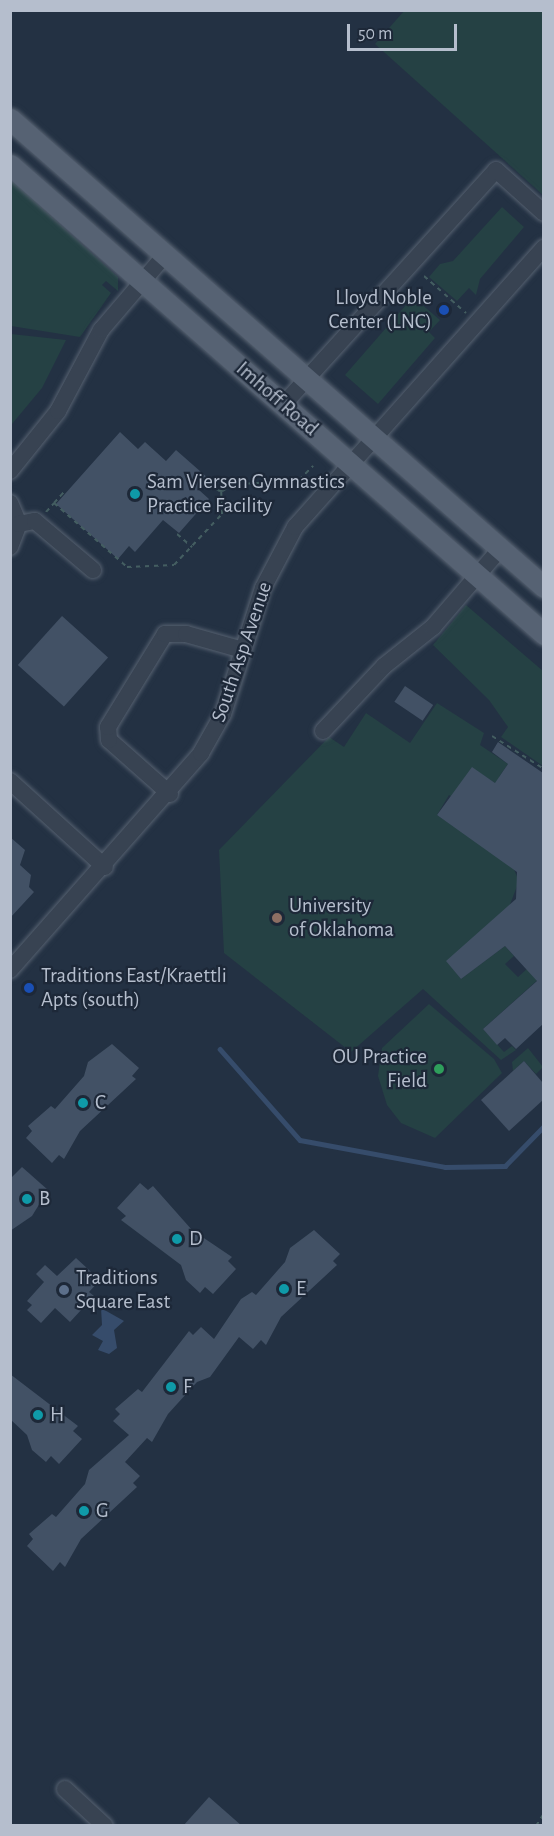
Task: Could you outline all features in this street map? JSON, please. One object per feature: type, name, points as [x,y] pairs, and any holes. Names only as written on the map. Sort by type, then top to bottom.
[{"type":"main road","name":"Imhoff Road","points":[[10,119],[543,587]]},
{"type":"main road","name":"Imhoff Road","points":[[10,165],[543,634]]},
{"type":"street","points":[[283,405],[496,170],[543,213]]},
{"type":"street","name":"South Asp Avenue","points":[[10,970],[170,794],[212,736],[282,547],[350,463],[543,248]]},
{"type":"street","points":[[10,471],[58,411],[101,330],[165,255]]},
{"type":"street","points":[[10,503],[19,524],[10,547]]},
{"type":"street","points":[[19,524],[38,522],[93,570]]},
{"type":"street","points":[[323,731],[384,666],[433,627],[500,549]]},
{"type":"street","points":[[170,794],[109,740],[108,728],[165,634],[186,634],[243,650]]},
{"type":"street","points":[[10,781],[105,867]]},
{"type":"street","points":[[65,1790],[105,1826]]},
{"type":"path","points":[[424,276],[466,313]]},
{"type":"path","points":[[54,503],[127,567],[174,565],[222,513],[221,491],[217,480],[228,485],[298,480],[313,466]]},
{"type":"path","points":[[221,491],[228,485]]},
{"type":"path","points":[[38,522],[64,492]]},
{"type":"path","points":[[177,534],[192,547]]},
{"type":"path","points":[[492,736],[543,769]]},
{"type":"path","points":[[536,1826],[543,1813]]},
{"type":"green space","points":[[404,11],[543,11],[543,195],[375,44]]},
{"type":"green space","points":[[10,179],[118,277],[118,291],[106,281],[102,285],[111,293],[80,337],[11,326]]},
{"type":"green space","points":[[502,207],[524,227],[480,279],[476,295],[469,288],[457,301],[429,277],[440,264],[453,261]]},
{"type":"green space","points":[[413,297],[440,320],[429,332],[435,338],[378,404],[345,375]]},
{"type":"green space","points":[[11,334],[66,340],[42,388],[12,424]]},
{"type":"green space","points":[[466,605],[543,671],[543,766],[501,737],[508,727],[489,700],[433,645]]},
{"type":"green space","points":[[437,703],[484,733],[480,745],[508,764],[499,777],[543,807],[530,800],[527,804],[472,768],[479,816],[449,795],[437,815],[512,865],[519,881],[509,907],[447,961],[461,979],[505,946],[514,956],[505,964],[518,977],[538,959],[543,962],[543,975],[483,1029],[504,1052],[512,1046],[516,1050],[501,1060],[423,989],[351,1052],[224,953],[219,850],[329,737],[344,747],[366,713],[410,743]]},
{"type":"green space","name":"OU Practice Field","points":[[429,1004],[494,1059],[502,1073],[435,1138],[401,1123],[387,1105],[378,1076],[382,1048]]},
{"type":"green space","points":[[528,1048],[543,1067],[536,1074],[524,1061],[513,1071],[512,1062]]},
{"type":"water","points":[[101,1308],[124,1321],[114,1330],[117,1348],[109,1354],[98,1350],[103,1341],[92,1335],[102,1325]]},
{"type":"building","name":"Sam Viersen Gymnastics Practice Facility","points":[[120,432],[138,449],[145,442],[166,461],[176,450],[209,479],[199,490],[209,499],[179,533],[163,520],[135,552],[129,546],[118,559],[56,504]]},
{"type":"building","points":[[62,616],[108,657],[64,707],[18,665]]},
{"type":"building","points":[[405,686],[433,705],[423,721],[394,702]]},
{"type":"building","points":[[498,742],[543,773],[543,1024],[516,1049],[505,1038],[497,1045],[483,1029],[537,981],[505,946],[461,979],[446,961],[516,899],[517,872],[437,815],[472,767],[495,783],[508,764],[492,752]]},
{"type":"building","points":[[10,837],[25,850],[20,865],[31,875],[29,887],[34,892],[10,918]]},
{"type":"building","name":"C","points":[[112,1044],[139,1068],[132,1076],[136,1079],[80,1131],[64,1159],[59,1155],[52,1163],[26,1138],[32,1131],[28,1126],[51,1106],[55,1109],[84,1076],[88,1062]]},
{"type":"building","points":[[524,1061],[543,1083],[543,1100],[509,1131],[481,1100]]},
{"type":"building","name":"B","points":[[22,1167],[48,1190],[32,1216],[10,1231],[10,1179]]},
{"type":"building","name":"D","points":[[140,1183],[148,1190],[153,1186],[192,1230],[232,1257],[228,1261],[236,1269],[213,1294],[205,1287],[200,1293],[186,1280],[181,1265],[121,1220],[126,1216],[117,1208]]},
{"type":"building","points":[[314,1230],[340,1254],[333,1261],[337,1265],[281,1317],[266,1345],[261,1340],[253,1349],[239,1337],[210,1377],[197,1382],[168,1414],[152,1442],[147,1438],[125,1462],[140,1476],[133,1483],[137,1487],[81,1539],[65,1567],[60,1562],[53,1571],[27,1546],[33,1539],[29,1534],[52,1514],[56,1517],[85,1484],[89,1470],[129,1435],[113,1421],[120,1414],[115,1409],[138,1389],[142,1392],[189,1331],[193,1335],[201,1327],[214,1339],[241,1299],[252,1292],[256,1295],[285,1262],[290,1248]]},
{"type":"building","name":"Traditions Square East","points":[[76,1258],[100,1280],[89,1292],[94,1296],[70,1322],[55,1308],[41,1323],[27,1310],[32,1305],[27,1301],[44,1282],[36,1274],[45,1265],[57,1276]]},
{"type":"building","name":"H","points":[[10,1374],[78,1426],[73,1431],[82,1439],[59,1464],[51,1456],[46,1462],[32,1450],[27,1435],[10,1419]]},
{"type":"building","points":[[209,1797],[242,1826],[183,1826]]},
{"type":"waterway","points":[[220,1049],[300,1140],[445,1167],[505,1166],[544,1126]]},
{"type":"place","name":"Lloyd Noble Center (LNC)","points":[[444,310]]},
{"type":"place","name":"Sam Viersen Gymnastics Practice Facility","points":[[135,494]]},
{"type":"place","name":"University of Oklahoma","points":[[277,918]]},
{"type":"place","name":"Traditions East/Kraettli Apts (south)","points":[[29,988]]},
{"type":"place","name":"OU Practice Field","points":[[439,1069]]},
{"type":"place","name":"C","points":[[83,1103]]},
{"type":"place","name":"B","points":[[27,1199]]},
{"type":"place","name":"D","points":[[177,1239]]},
{"type":"place","name":"E","points":[[284,1289]]},
{"type":"place","name":"Traditions Square East","points":[[64,1290]]},
{"type":"place","name":"F","points":[[171,1387]]},
{"type":"place","name":"H","points":[[38,1415]]},
{"type":"place","name":"G","points":[[84,1511]]}]
